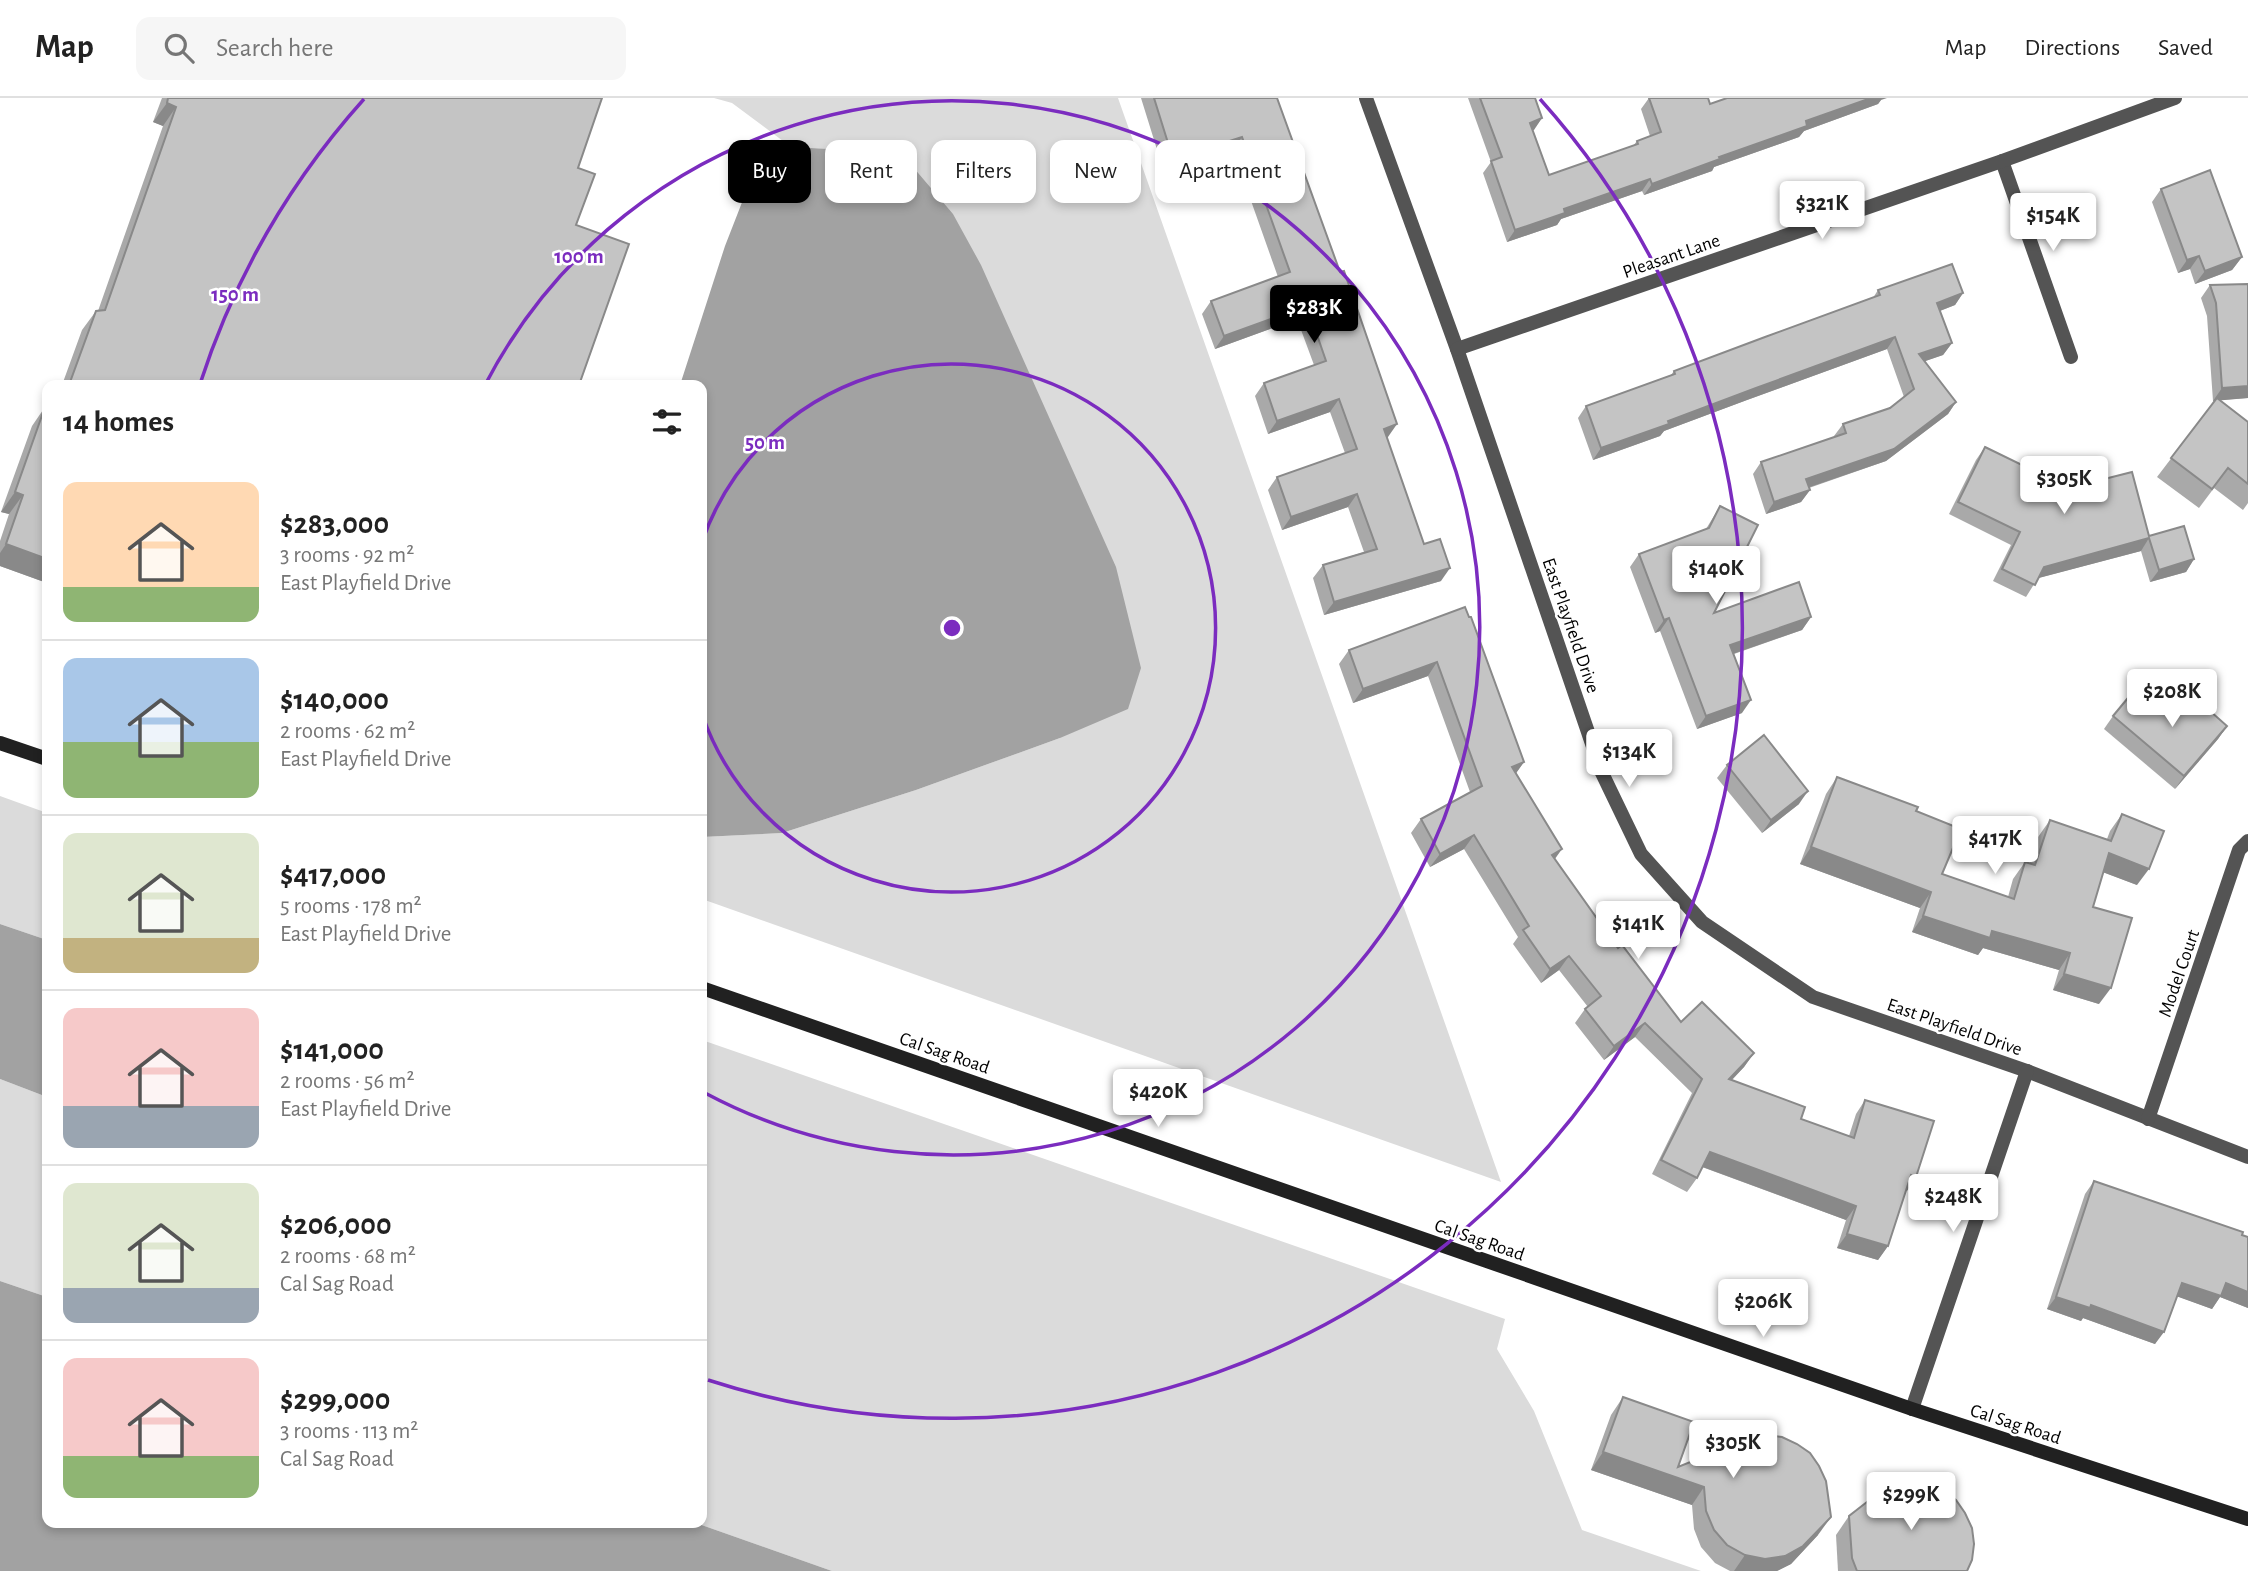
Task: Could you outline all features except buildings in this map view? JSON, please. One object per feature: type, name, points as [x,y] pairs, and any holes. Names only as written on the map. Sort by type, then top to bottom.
[{"type":"main road","points":[[0,743],[42,757]]},
{"type":"main road","name":"Cal Sag Road","points":[[707,990],[1912,1409],[2248,1519]]},
{"type":"street","name":"East Playfield Drive","points":[[1366,98],[1457,349],[1602,773],[1641,854],[1702,922],[1813,997],[2026,1072],[2248,1157]]},
{"type":"street","name":"Pleasant Lane","points":[[1457,349],[2002,161],[2175,98]]},
{"type":"street","points":[[2002,161],[2071,358]]},
{"type":"street","name":"Model Court","points":[[2148,1119],[2239,850],[2248,841]]},
{"type":"street","name":"East Playfield Drive","points":[[1912,1409],[2026,1072]]},
{"type":"shaded area","points":[[714,98],[1118,98],[1133,140],[1050,140],[1050,203],[1141,203],[1141,163],[1501,1182],[707,901],[707,837],[782,833],[916,790],[1060,738],[869,203],[917,203],[917,140],[825,140],[825,149],[811,148],[811,140],[782,140],[732,103]]},
{"type":"shaded area","points":[[811,148],[825,149],[825,203],[917,203],[917,172],[931,188],[931,203],[944,203],[953,214],[981,265],[1116,567],[1141,668],[1128,709],[1060,738],[916,790],[782,833],[707,837],[707,380],[682,380],[742,203],[811,203]]},
{"type":"shaded area","points":[[0,796],[42,811],[42,938],[0,924]]},
{"type":"shaded area","points":[[0,924],[42,938],[42,1095],[0,1079]]},
{"type":"shaded area","points":[[707,1042],[1505,1319],[1497,1349],[1534,1411],[1582,1530],[1701,1571],[832,1571],[707,1527]]},
{"type":"shaded area","points":[[0,1079],[42,1095],[42,1295],[0,1281]]},
{"type":"shaded area","points":[[0,1281],[42,1295],[42,1528],[707,1527],[832,1571],[0,1571]]}]
